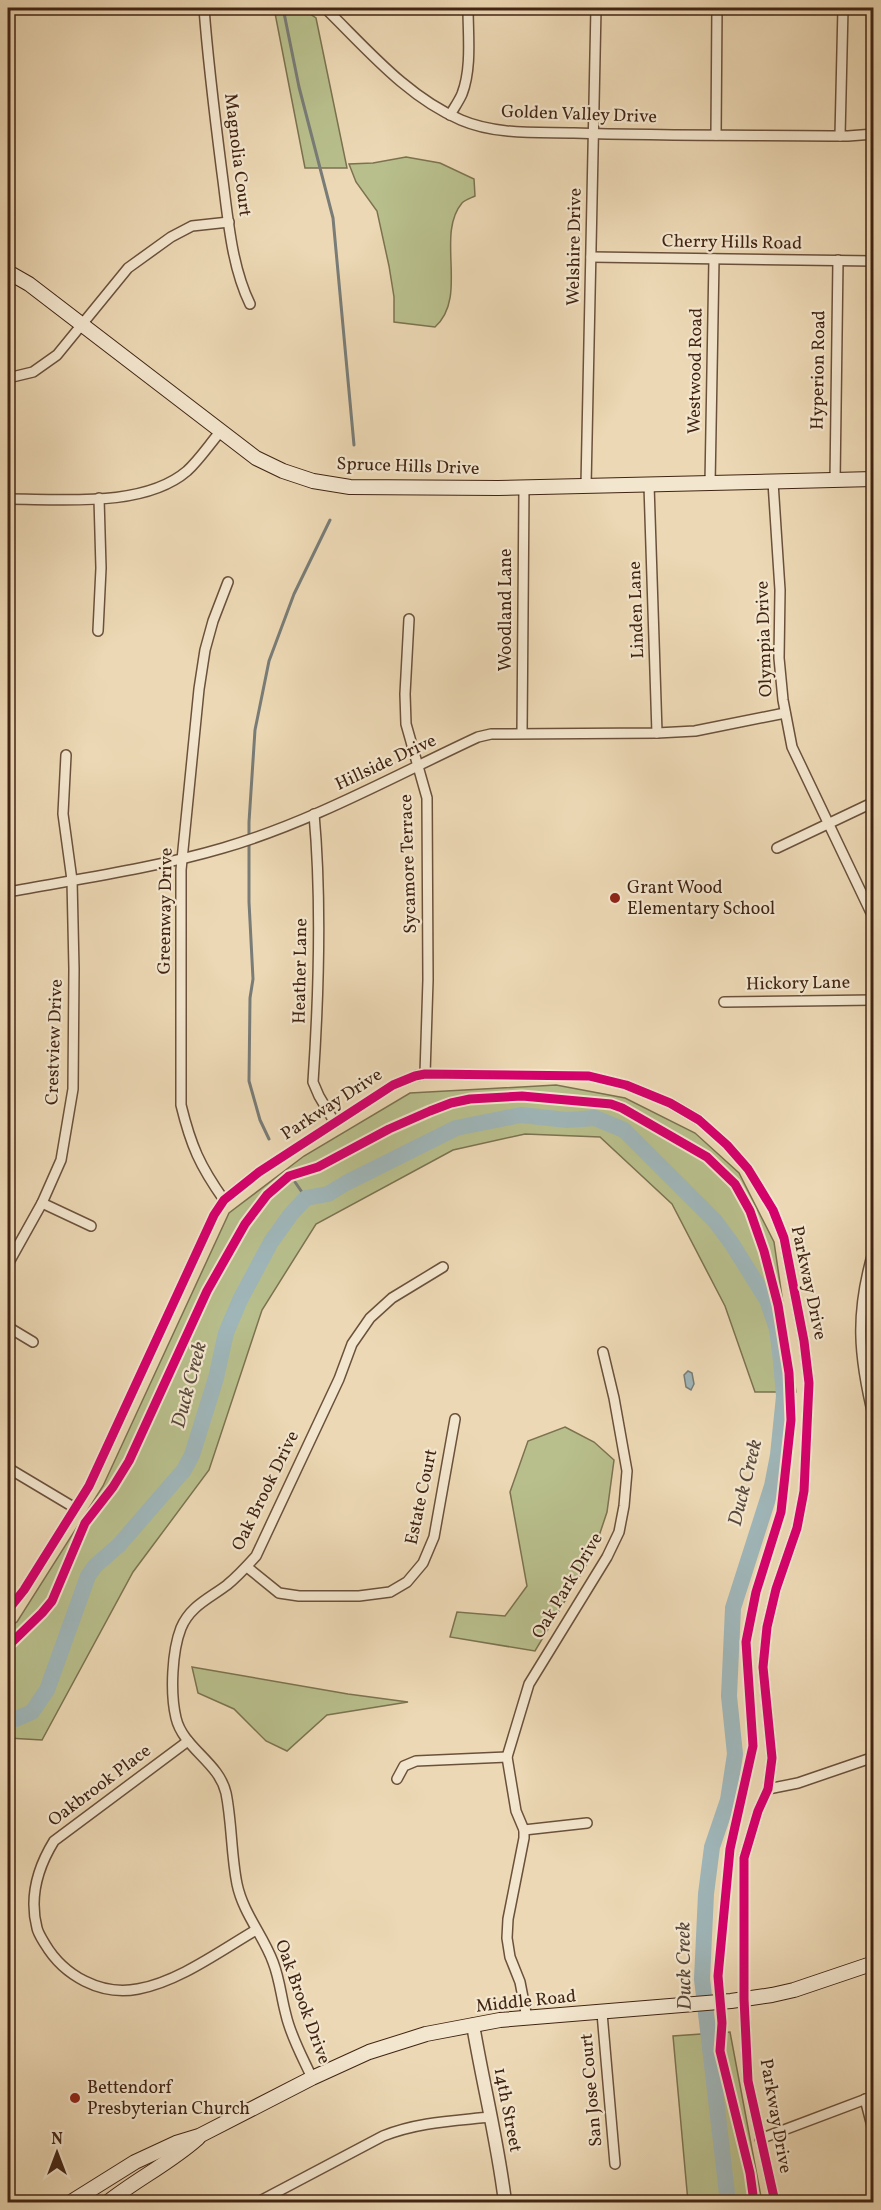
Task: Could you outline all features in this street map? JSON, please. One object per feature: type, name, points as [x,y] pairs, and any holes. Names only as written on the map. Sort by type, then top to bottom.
[{"type":"main road","name":"Spruce Hills Drive","points":[[8,272],[29,284],[219,432],[256,458],[283,471],[313,481],[350,486],[524,487],[873,479]]},
{"type":"main road","name":"Middle Road","points":[[71,2202],[135,2162],[176,2142],[199,2136],[312,2078],[369,2052],[426,2034],[527,2018],[738,2000],[794,1990],[873,1963]]},
{"type":"main road","name":"Middle Road","points":[[108,2202],[132,2183],[180,2154],[199,2136]]},
{"type":"street","name":"Magnolia Court","points":[[204,8],[208,64],[229,222],[242,287],[250,304]]},
{"type":"street","name":"Golden Valley Drive","points":[[326,8],[423,101],[463,121],[501,130],[593,134],[840,136],[873,134]]},
{"type":"street","points":[[450,115],[462,94],[465,82],[468,58],[468,8]]},
{"type":"street","name":"Welshire Drive","points":[[586,486],[596,8]]},
{"type":"street","points":[[716,135],[717,8]]},
{"type":"street","points":[[840,136],[843,8]]},
{"type":"street","points":[[8,378],[33,372],[57,355],[128,268],[171,237],[192,226],[229,222]]},
{"type":"street","name":"Cherry Hills Road","points":[[591,257],[873,261]]},
{"type":"street","name":"Westwood Road","points":[[710,484],[714,260]]},
{"type":"street","name":"Hyperion Road","points":[[835,481],[838,260]]},
{"type":"street","points":[[8,499],[114,498],[145,491],[167,484],[186,472],[219,432]]},
{"type":"street","name":"Olympia Drive","points":[[773,482],[780,590],[779,658],[785,713],[792,747],[873,919]]},
{"type":"street","name":"Linden Lane","points":[[649,485],[657,733]]},
{"type":"street","name":"Woodland Lane","points":[[522,733],[524,487]]},
{"type":"street","points":[[98,631],[101,568],[99,498]]},
{"type":"street","name":"Greenway Drive","points":[[224,1200],[203,1170],[189,1137],[181,1105],[182,857],[205,650],[228,582]]},
{"type":"street","name":"Sycamore Terrace","points":[[409,619],[405,694],[406,724],[427,798],[428,980],[425,1074]]},
{"type":"street","name":"Hillside Drive","points":[[8,892],[222,848],[314,814],[478,737],[491,734],[657,733],[710,729],[785,713]]},
{"type":"street","name":"Crestview Drive","points":[[8,1264],[42,1203],[61,1160],[74,1089],[72,880],[63,814],[66,754]]},
{"type":"street","points":[[777,848],[873,802]]},
{"type":"street","name":"Heather Lane","points":[[314,814],[318,849],[318,932],[313,1082],[335,1123]]},
{"type":"street","name":"Hickory Lane","points":[[724,1002],[873,1000]]},
{"type":"street","name":"Parkway Drive","points":[[8,1610],[24,1590],[89,1486],[207,1229],[224,1200],[259,1172],[393,1085],[425,1074],[589,1076],[610,1080],[646,1092],[699,1120],[727,1145],[748,1169],[773,1210],[784,1238],[794,1279],[804,1341],[809,1394],[802,1500],[797,1528],[776,1589],[766,1627],[763,1667],[772,1758],[768,1789],[758,1811],[744,1858],[738,2000],[748,2080],[775,2202]]},
{"type":"street","points":[[42,1203],[92,1226]]},
{"type":"street","points":[[873,1249],[861,1307],[859,1338],[873,1419]]},
{"type":"street","name":"Oak Brook Drive","points":[[312,2078],[286,2017],[280,1982],[272,1960],[256,1930],[237,1884],[226,1792],[213,1768],[184,1736],[176,1718],[173,1677],[178,1639],[182,1625],[202,1600],[227,1585],[256,1556],[339,1379],[352,1344],[370,1318],[392,1298],[443,1267]]},
{"type":"street","points":[[8,1327],[33,1342]]},
{"type":"street","name":"Oak Park Drive","points":[[527,2018],[507,1938],[508,1919],[524,1830],[516,1811],[507,1757],[529,1684],[607,1557],[619,1532],[627,1471],[618,1417],[603,1352]]},
{"type":"street","name":"Estate Court","points":[[247,1567],[279,1593],[299,1596],[359,1596],[390,1593],[407,1582],[423,1563],[434,1537],[455,1419]]},
{"type":"street","points":[[8,1468],[75,1508]]},
{"type":"street","name":"Oakbrook Place","points":[[188,1741],[54,1841],[43,1858],[36,1878],[34,1900],[37,1929],[50,1952],[67,1969],[90,1984],[114,1990],[137,1989],[162,1983],[256,1930]]},
{"type":"street","points":[[397,1779],[404,1766],[416,1761],[507,1757]]},
{"type":"street","points":[[768,1789],[798,1782],[873,1757]]},
{"type":"street","points":[[524,1830],[587,1822]]},
{"type":"street","name":"San Jose Court","points":[[602,2013],[615,2164]]},
{"type":"street","name":"14th Street","points":[[473,2025],[505,2202]]},
{"type":"street","points":[[760,2139],[869,2097],[873,2134]]},
{"type":"street","points":[[258,2202],[383,2136],[401,2129],[432,2122],[490,2117]]},
{"type":"green space","points":[[274,8],[301,8],[316,18],[347,168],[305,168]]},
{"type":"green space","points":[[406,157],[440,163],[474,179],[475,196],[462,203],[454,216],[451,232],[450,299],[445,314],[435,327],[394,322],[394,297],[377,211],[356,182],[349,164],[373,163]]},
{"type":"green space","points":[[556,1085],[625,1098],[695,1133],[739,1173],[774,1242],[796,1392],[755,1392],[725,1306],[672,1204],[600,1137],[525,1134],[453,1150],[316,1224],[262,1310],[209,1470],[133,1572],[42,1740],[8,1738],[8,1627],[17,1622],[103,1486],[229,1213],[304,1156],[410,1093]]},
{"type":"green space","points":[[565,1427],[594,1442],[614,1460],[607,1512],[593,1554],[535,1651],[450,1637],[457,1612],[505,1616],[527,1586],[510,1492],[528,1441]]},
{"type":"green space","points":[[192,1667],[408,1702],[327,1715],[287,1751],[266,1741],[234,1709],[198,1693]]},
{"type":"green space","points":[[730,2032],[762,2202],[688,2202],[673,2036]]},
{"type":"water","points":[[688,1371],[692,1373],[694,1384],[691,1390],[686,1387],[684,1375]]},
{"type":"waterway","points":[[283,8],[299,87],[333,218],[354,445]]},
{"type":"waterway","points":[[269,1139],[260,1120],[249,1081],[250,998],[253,979],[249,902],[249,822],[255,730],[269,661],[294,594],[330,520]]},
{"type":"waterway","name":"Duck Creek","points":[[8,1719],[16,1719],[32,1712],[47,1690],[88,1576],[95,1566],[119,1545],[184,1470],[192,1455],[216,1378],[226,1333],[240,1300],[271,1242],[306,1198],[328,1194],[456,1128],[521,1115],[567,1120],[595,1118],[624,1130],[715,1221],[732,1244],[767,1300],[777,1329],[781,1361],[784,1396],[778,1455],[772,1486],[733,1608],[729,1696],[735,1754],[728,1800],[712,1847],[706,1894],[702,1979],[728,2202]]},
{"type":"waterway","points":[[295,1182],[306,1198]]},
{"type":"cycle path","points":[[8,1610],[24,1590],[89,1486],[214,1215],[224,1200],[259,1172],[393,1085],[425,1074],[589,1076],[626,1085],[670,1103],[699,1120],[727,1145],[748,1169],[773,1210],[784,1238],[804,1341],[809,1383],[804,1491],[797,1528],[776,1589],[767,1627],[763,1667],[772,1758],[768,1789],[758,1811],[744,1858],[744,1999],[748,2081],[775,2202]]},
{"type":"cycle path","points":[[8,1646],[52,1601],[85,1523],[113,1487],[129,1461],[207,1291],[245,1224],[267,1195],[289,1176],[318,1167],[389,1129],[451,1103],[470,1099],[522,1096],[611,1104],[622,1108],[707,1157],[735,1184],[750,1211],[764,1251],[778,1305],[789,1373],[791,1420],[781,1512],[756,1592],[746,1642],[753,1746],[730,1849],[718,1976],[722,2023],[720,2051],[750,2173],[754,2202]]},
{"type":"place","name":"Grant Wood Elementary School","points":[[615,898]]},
{"type":"place","name":"Bettendorf Presbyterian Church","points":[[75,2098]]}]
